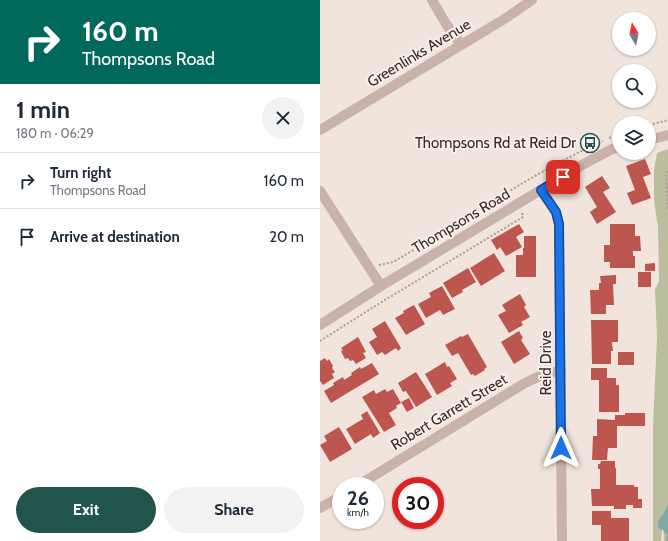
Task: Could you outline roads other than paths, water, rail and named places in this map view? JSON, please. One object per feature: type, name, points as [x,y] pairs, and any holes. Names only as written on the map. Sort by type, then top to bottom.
[{"type":"street","points":[[432,0],[446,24],[461,45]]},
{"type":"street","name":"Greenlinks Avenue","points":[[320,130],[506,18],[532,0]]},
{"type":"street","points":[[656,138],[668,135]]},
{"type":"street","name":"Thompsons Road","points":[[320,325],[584,164],[612,149]]},
{"type":"street","name":"Reid Drive","points":[[541,190],[556,212],[559,224],[562,541]]},
{"type":"street","points":[[320,191],[382,286]]},
{"type":"street","name":"Robert Garrett Street","points":[[372,477],[525,383],[544,374],[561,371]]},
{"type":"street","points":[[320,508],[332,501]]},
{"type":"water","points":[[668,504],[668,541],[666,541],[667,535],[663,530],[658,528],[658,521]]},
{"type":"place","name":"Thompsons Rd at Reid Dr","points":[[590,143]]}]
